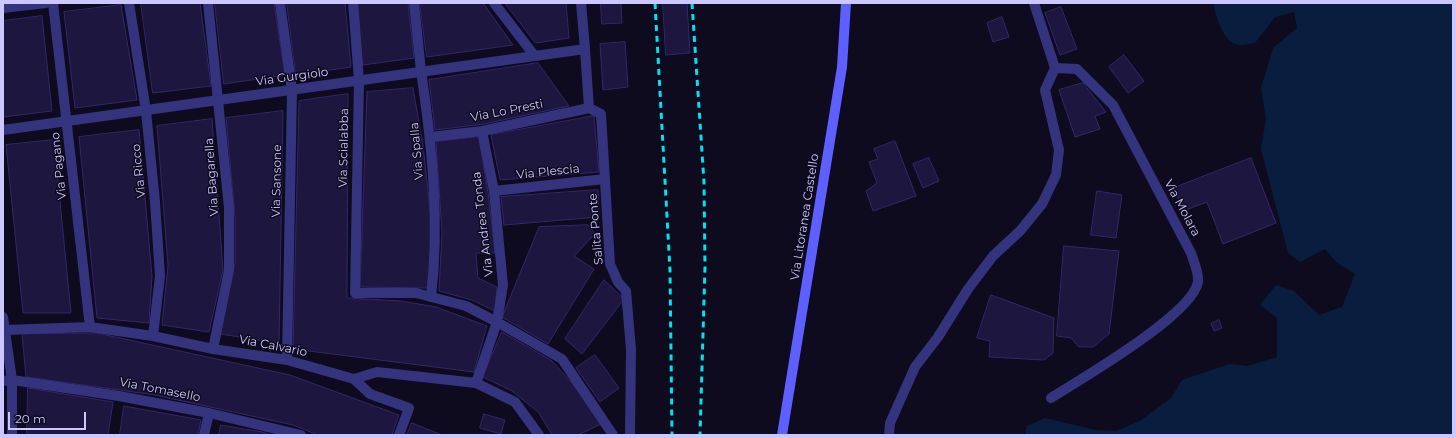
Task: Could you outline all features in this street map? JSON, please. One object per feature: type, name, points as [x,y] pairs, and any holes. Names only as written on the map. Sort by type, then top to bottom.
[{"type":"main road","name":"Via Litoranea Castello","points":[[782,435],[842,67],[846,3]]},
{"type":"street","points":[[3,8],[46,3]]},
{"type":"street","name":"Via Pagano","points":[[53,3],[90,327]]},
{"type":"street","name":"Via Ricco","points":[[129,3],[146,111],[155,202],[160,276],[153,336]]},
{"type":"street","name":"Via Bagarella","points":[[208,3],[229,208],[229,270],[213,349]]},
{"type":"street","name":"Via Sansone","points":[[280,3],[292,90],[286,360]]},
{"type":"street","name":"Via Scialabba","points":[[353,3],[359,80],[355,293],[416,293],[431,297]]},
{"type":"street","name":"Via Spalla","points":[[414,3],[430,137],[436,231],[431,297]]},
{"type":"street","points":[[494,3],[534,56]]},
{"type":"street","points":[[581,3],[589,108]]},
{"type":"street","points":[[889,435],[890,423],[915,367],[938,337],[968,290],[993,256],[1020,230],[1042,204],[1056,175],[1059,150],[1045,90],[1055,68],[1034,3]]},
{"type":"street","name":"Via Gurgiolo","points":[[3,130],[585,49]]},
{"type":"street","name":"Via Molara","points":[[1051,398],[1167,320],[1189,299],[1198,283],[1196,267],[1191,253],[1113,105],[1077,69],[1055,68]]},
{"type":"street","name":"Via Lo Presti","points":[[430,137],[482,131],[589,108]]},
{"type":"street","name":"Salita Ponte","points":[[589,108],[601,114],[610,264],[618,282],[626,290],[631,349],[630,435]]},
{"type":"street","name":"Via Andrea Tonda","points":[[476,383],[497,322],[503,285],[494,191],[482,131]]},
{"type":"street","name":"Via Plescia","points":[[494,191],[605,179]]},
{"type":"street","points":[[431,297],[466,306],[562,359],[613,435]]},
{"type":"street","points":[[3,317],[12,435]]},
{"type":"street","name":"Via Calvario","points":[[5,330],[90,327],[153,336],[213,349],[286,360],[354,379]]},
{"type":"street","points":[[399,435],[408,408],[370,394],[354,379],[377,372],[476,383],[515,402],[539,435]]},
{"type":"street","name":"Via Tomasello","points":[[7,380],[119,396],[209,413],[301,435]]},
{"type":"street","points":[[204,435],[209,413]]},
{"type":"water","points":[[1213,3],[1453,3],[1453,435],[1025,435],[1027,426],[1045,418],[1096,430],[1116,431],[1140,421],[1171,398],[1182,380],[1229,364],[1247,366],[1277,357],[1277,318],[1260,305],[1276,285],[1294,291],[1319,315],[1342,307],[1355,274],[1336,262],[1325,249],[1300,262],[1288,253],[1261,149],[1266,119],[1261,88],[1273,48],[1297,28],[1294,12],[1275,17],[1255,43],[1239,45],[1233,43],[1221,28]]},
{"type":"building","points":[[141,3],[200,3],[211,86],[153,93]]},
{"type":"building","points":[[215,3],[274,3],[285,75],[224,84]]},
{"type":"building","points":[[287,3],[345,3],[351,67],[296,75]]},
{"type":"building","points":[[358,3],[408,3],[414,58],[363,65]]},
{"type":"building","points":[[420,3],[483,3],[513,45],[427,57]]},
{"type":"building","points":[[505,3],[566,3],[569,38],[536,43]]},
{"type":"building","points":[[601,3],[621,3],[622,23],[602,24]]},
{"type":"building","points":[[663,3],[687,3],[690,53],[666,55]]},
{"type":"building","points":[[121,5],[137,100],[75,108],[64,12]]},
{"type":"building","points":[[1061,7],[1077,49],[1060,55],[1045,13]]},
{"type":"building","points":[[42,16],[52,111],[3,117],[3,21]]},
{"type":"building","points":[[1002,17],[1009,37],[993,42],[987,23]]},
{"type":"building","points":[[625,42],[628,87],[603,90],[600,44]]},
{"type":"building","points":[[1124,55],[1144,81],[1128,93],[1109,67]]},
{"type":"building","points":[[538,63],[569,106],[484,124],[435,130],[429,80]]},
{"type":"building","points":[[1083,83],[1106,112],[1095,116],[1100,129],[1075,137],[1059,90]]},
{"type":"building","points":[[413,88],[423,145],[430,210],[432,250],[427,288],[360,287],[367,92]]},
{"type":"building","points":[[348,94],[347,298],[401,301],[436,307],[487,326],[474,372],[293,349],[299,101]]},
{"type":"building","points":[[283,111],[279,343],[220,334],[235,262],[235,217],[226,118]]},
{"type":"building","points":[[594,116],[599,172],[500,180],[491,135]]},
{"type":"building","points":[[212,119],[223,270],[209,332],[162,325],[168,265],[157,126]]},
{"type":"building","points":[[139,130],[152,276],[149,323],[97,318],[79,137]]},
{"type":"building","points":[[479,137],[488,192],[495,253],[476,253],[478,278],[497,287],[495,311],[472,300],[439,291],[442,233],[436,142]]},
{"type":"building","points":[[54,140],[71,313],[23,313],[6,145]]},
{"type":"building","points":[[895,141],[916,196],[873,211],[866,191],[877,183],[869,162],[878,159],[874,149]]},
{"type":"building","points":[[929,158],[939,181],[923,188],[913,164]]},
{"type":"building","points":[[1251,158],[1276,223],[1223,244],[1207,202],[1183,211],[1174,188]]},
{"type":"building","points":[[598,190],[599,217],[504,225],[501,197]]},
{"type":"building","points":[[1097,191],[1122,195],[1116,238],[1091,235]]},
{"type":"building","points":[[588,225],[595,234],[574,256],[594,269],[548,344],[502,317],[539,227]]},
{"type":"building","points":[[1064,246],[1119,251],[1109,334],[1093,347],[1079,347],[1071,338],[1057,336]]},
{"type":"building","points":[[604,280],[624,299],[582,354],[565,339]]},
{"type":"building","points":[[991,295],[1054,318],[1053,353],[1044,360],[989,357],[990,341],[977,338]]},
{"type":"building","points":[[1219,320],[1222,328],[1214,331],[1211,324]]},
{"type":"building","points":[[502,332],[551,360],[573,384],[601,424],[578,435],[552,435],[539,413],[512,391],[483,377]]},
{"type":"building","points":[[97,333],[290,375],[399,415],[392,435],[318,435],[293,425],[155,395],[26,377],[22,334]]},
{"type":"building","points":[[595,355],[619,388],[600,402],[576,368]]},
{"type":"building","points":[[28,388],[113,402],[108,435],[27,435]]},
{"type":"building","points":[[124,406],[201,420],[198,435],[120,435]]},
{"type":"building","points":[[484,414],[505,420],[501,434],[480,428]]},
{"type":"building","points":[[412,423],[442,435],[407,435]]},
{"type":"building","points":[[221,425],[262,432],[271,435],[219,435]]},
{"type":"railway","points":[[655,3],[670,270],[672,435]]},
{"type":"railway","points":[[692,3],[704,182],[705,267],[700,435]]}]
